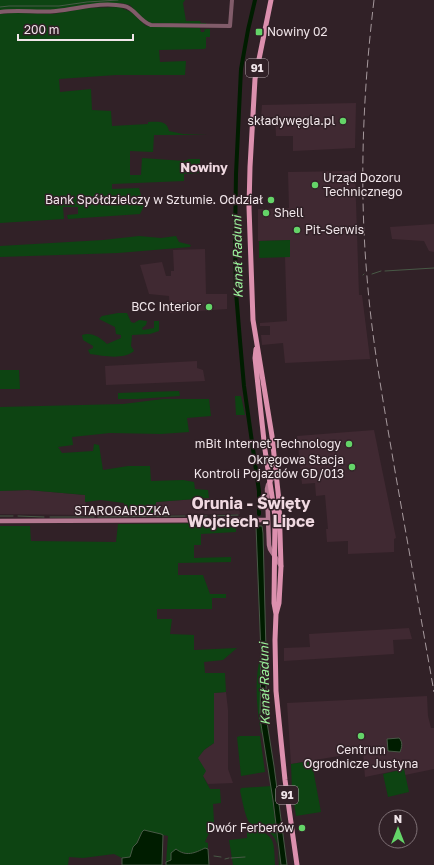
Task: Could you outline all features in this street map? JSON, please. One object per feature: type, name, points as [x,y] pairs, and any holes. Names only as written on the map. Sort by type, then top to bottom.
[{"type":"main road","name":"91","points":[[271,0],[255,80],[249,192],[254,320],[279,501],[281,566],[279,603],[276,614]]},
{"type":"main road","name":"91","points":[[257,346],[256,358],[265,450],[275,516],[274,603],[276,614],[275,658],[278,719],[297,865]]},
{"type":"main road","points":[[276,472],[267,489],[269,547],[281,566]]},
{"type":"main road","name":"STAROGARDZKA","points":[[0,521],[268,520]]},
{"type":"street","points":[[0,12],[56,11],[94,6],[122,5],[132,9],[140,18],[151,25],[230,26],[232,0]]},
{"type":"shaded area","points":[[356,103],[355,148],[293,151],[293,136],[276,136],[275,117],[261,117],[262,105]]},
{"type":"shaded area","points":[[355,171],[359,295],[362,295],[370,359],[285,363],[283,343],[262,345],[261,335],[270,335],[270,326],[260,326],[260,323],[287,321],[285,257],[290,256],[290,240],[258,241],[258,209],[289,208],[288,172]]},
{"type":"shaded area","points":[[434,224],[434,252],[429,251],[424,241],[392,239],[390,227]]},
{"type":"shaded area","points":[[205,249],[206,294],[227,294],[227,309],[170,313],[169,296],[149,294],[140,265],[162,262],[166,276],[171,276],[171,271],[174,271],[173,250]]},
{"type":"shaded area","points":[[197,361],[197,368],[203,370],[205,381],[106,385],[105,366]]},
{"type":"shaded area","points":[[374,430],[396,538],[394,539],[394,552],[348,554],[348,541],[327,542],[326,529],[328,529],[325,495],[316,496],[315,483],[302,484],[297,436]]},
{"type":"shaded area","points":[[28,490],[86,495],[85,515],[0,514],[0,491]]},
{"type":"shaded area","points":[[209,498],[238,503],[240,514],[155,515],[156,502]]},
{"type":"shaded area","points":[[409,628],[412,639],[393,640],[394,654],[284,661],[284,648],[310,647],[309,634]]},
{"type":"shaded area","points":[[226,692],[228,710],[228,769],[233,783],[208,784],[203,776],[197,758],[204,750],[214,743],[214,693]]},
{"type":"shaded area","name":"Centrum Ogrodnicze Justyna","points":[[427,696],[428,716],[431,728],[434,728],[434,769],[405,775],[404,769],[365,777],[363,752],[291,764],[287,703]]},
{"type":"green space","points":[[0,0],[185,0],[183,3],[186,21],[200,21],[201,23],[206,24],[151,23],[142,18],[130,5],[121,3],[93,4],[52,10],[0,10]]},
{"type":"green space","points":[[119,7],[131,12],[146,26],[200,28],[201,32],[204,32],[205,29],[210,29],[210,37],[206,37],[206,48],[159,50],[160,62],[186,61],[185,75],[116,75],[59,79],[60,92],[91,89],[92,110],[111,111],[112,126],[158,122],[164,123],[168,127],[169,131],[183,134],[207,135],[154,135],[153,152],[130,151],[130,175],[141,175],[142,158],[184,161],[189,159],[200,159],[200,173],[184,174],[184,181],[112,184],[112,189],[139,188],[144,206],[140,214],[68,219],[67,215],[78,214],[78,207],[63,207],[64,219],[0,223],[0,14],[53,14],[89,8]]},
{"type":"green space","points":[[139,236],[161,238],[176,236],[179,242],[191,245],[190,247],[118,253],[0,257],[0,246],[103,240]]},
{"type":"green space","points":[[290,240],[290,257],[259,258],[259,241]]},
{"type":"green space","points":[[127,313],[131,322],[134,323],[139,320],[147,321],[146,325],[142,328],[143,330],[154,328],[154,321],[159,321],[159,331],[150,334],[132,335],[131,346],[134,351],[124,356],[113,357],[90,354],[88,350],[93,348],[93,346],[83,340],[82,335],[89,334],[95,336],[107,344],[121,338],[121,335],[116,334],[115,327],[99,319],[102,316]]},
{"type":"green space","points":[[0,370],[19,370],[20,389],[0,389]]},
{"type":"green space","points":[[179,391],[180,396],[118,399],[118,393]]},
{"type":"green space","points":[[235,396],[241,396],[245,415],[236,415]]},
{"type":"green space","points":[[163,399],[209,399],[211,416],[187,418],[189,432],[161,434],[110,433],[72,437],[73,445],[58,447],[62,453],[93,451],[94,444],[99,445],[103,470],[128,466],[150,466],[151,481],[183,480],[194,482],[195,489],[208,490],[209,498],[156,502],[155,515],[124,514],[124,503],[101,500],[85,502],[85,495],[28,490],[0,491],[0,407],[123,404]]},
{"type":"green space","points":[[232,523],[236,525],[236,532],[201,534],[201,545],[194,545],[194,558],[231,557],[231,562],[178,563],[178,575],[203,575],[210,594],[226,594],[226,598],[212,598],[212,609],[157,609],[157,619],[172,619],[170,634],[194,635],[194,650],[237,648],[223,660],[204,662],[205,673],[225,673],[226,692],[214,693],[214,743],[204,750],[198,758],[206,771],[203,776],[210,789],[220,789],[221,803],[213,804],[214,822],[205,842],[208,843],[208,849],[205,848],[193,854],[179,852],[172,857],[171,860],[166,862],[168,836],[142,832],[130,857],[122,858],[114,854],[83,858],[69,857],[68,865],[0,865],[0,526],[30,526],[31,541],[116,542],[118,524]]},
{"type":"green space","points":[[260,658],[260,707],[262,733],[257,705],[257,676]]},
{"type":"green space","points":[[260,736],[265,772],[241,776],[237,737]]},
{"type":"green space","points":[[317,760],[319,767],[313,769],[321,812],[296,816],[292,791],[291,764]]},
{"type":"green space","points":[[404,769],[409,792],[388,797],[383,774]]},
{"type":"green space","points":[[271,786],[280,865],[276,840],[270,833],[250,823],[245,813],[240,791],[241,788]]},
{"type":"green space","points":[[247,825],[263,832],[271,838],[274,848],[275,865],[233,865],[229,840],[247,838]]},
{"type":"water","points":[[256,526],[262,526],[263,533],[266,716],[287,865],[281,865],[273,800],[260,718],[261,654]]},
{"type":"water","points":[[399,738],[402,745],[400,752],[388,751],[387,739]]},
{"type":"water","points":[[144,830],[163,835],[162,865],[122,865],[122,858],[130,857],[133,847]]},
{"type":"water","points":[[205,848],[208,849],[209,865],[166,865],[166,862],[171,860],[171,853],[176,849],[187,854],[194,853]]},
{"type":"waterway","points":[[0,7],[59,6],[118,0]]},
{"type":"waterway","name":"Kanał Raduni","points":[[255,0],[241,69],[236,174],[235,239],[236,292],[240,341],[244,386],[259,491],[259,514]]},
{"type":"waterway","points":[[385,271],[434,268]]},
{"type":"waterway","points":[[372,274],[381,271]]},
{"type":"waterway","points":[[212,516],[238,515]]},
{"type":"waterway","points":[[0,516],[13,516]]},
{"type":"waterway","points":[[18,516],[44,517]]},
{"type":"waterway","points":[[98,517],[185,516]]},
{"type":"waterway","points":[[190,516],[207,516]]},
{"type":"waterway","points":[[50,517],[94,517]]},
{"type":"waterway","points":[[214,856],[221,857]]},
{"type":"waterway","points":[[231,858],[245,857]]},
{"type":"waterway","points":[[225,859],[229,858]]},
{"type":"railway","points":[[374,0],[367,69],[363,138],[363,207],[367,277],[375,350],[434,692]]},
{"type":"place","name":"Nowiny 02","points":[[259,32]]},
{"type":"place","name":"składywęgla.pl","points":[[343,121]]},
{"type":"place","name":"Urząd Dozoru Technicznego","points":[[315,185]]},
{"type":"place","name":"Bank Spółdzielczy w Sztumie. Oddział","points":[[271,200]]},
{"type":"place","name":"Shell","points":[[266,213]]},
{"type":"place","name":"Pit-Serwis","points":[[297,230]]},
{"type":"place","name":"BCC Interior","points":[[209,307]]},
{"type":"place","name":"mBit Internet Technology","points":[[349,444]]},
{"type":"place","name":"Okręgowa Stacja Kontroli Pojazdów GD/013","points":[[352,467]]},
{"type":"place","name":"Centrum Ogrodnicze Justyna","points":[[361,736]]},
{"type":"place","name":"Dwór Ferberów","points":[[302,828]]},
{"type":"district","name":"Nowiny","points":[[204,167]]},
{"type":"district","name":"Orunia - Święty Wojciech - Lipce","points":[[251,512]]}]
